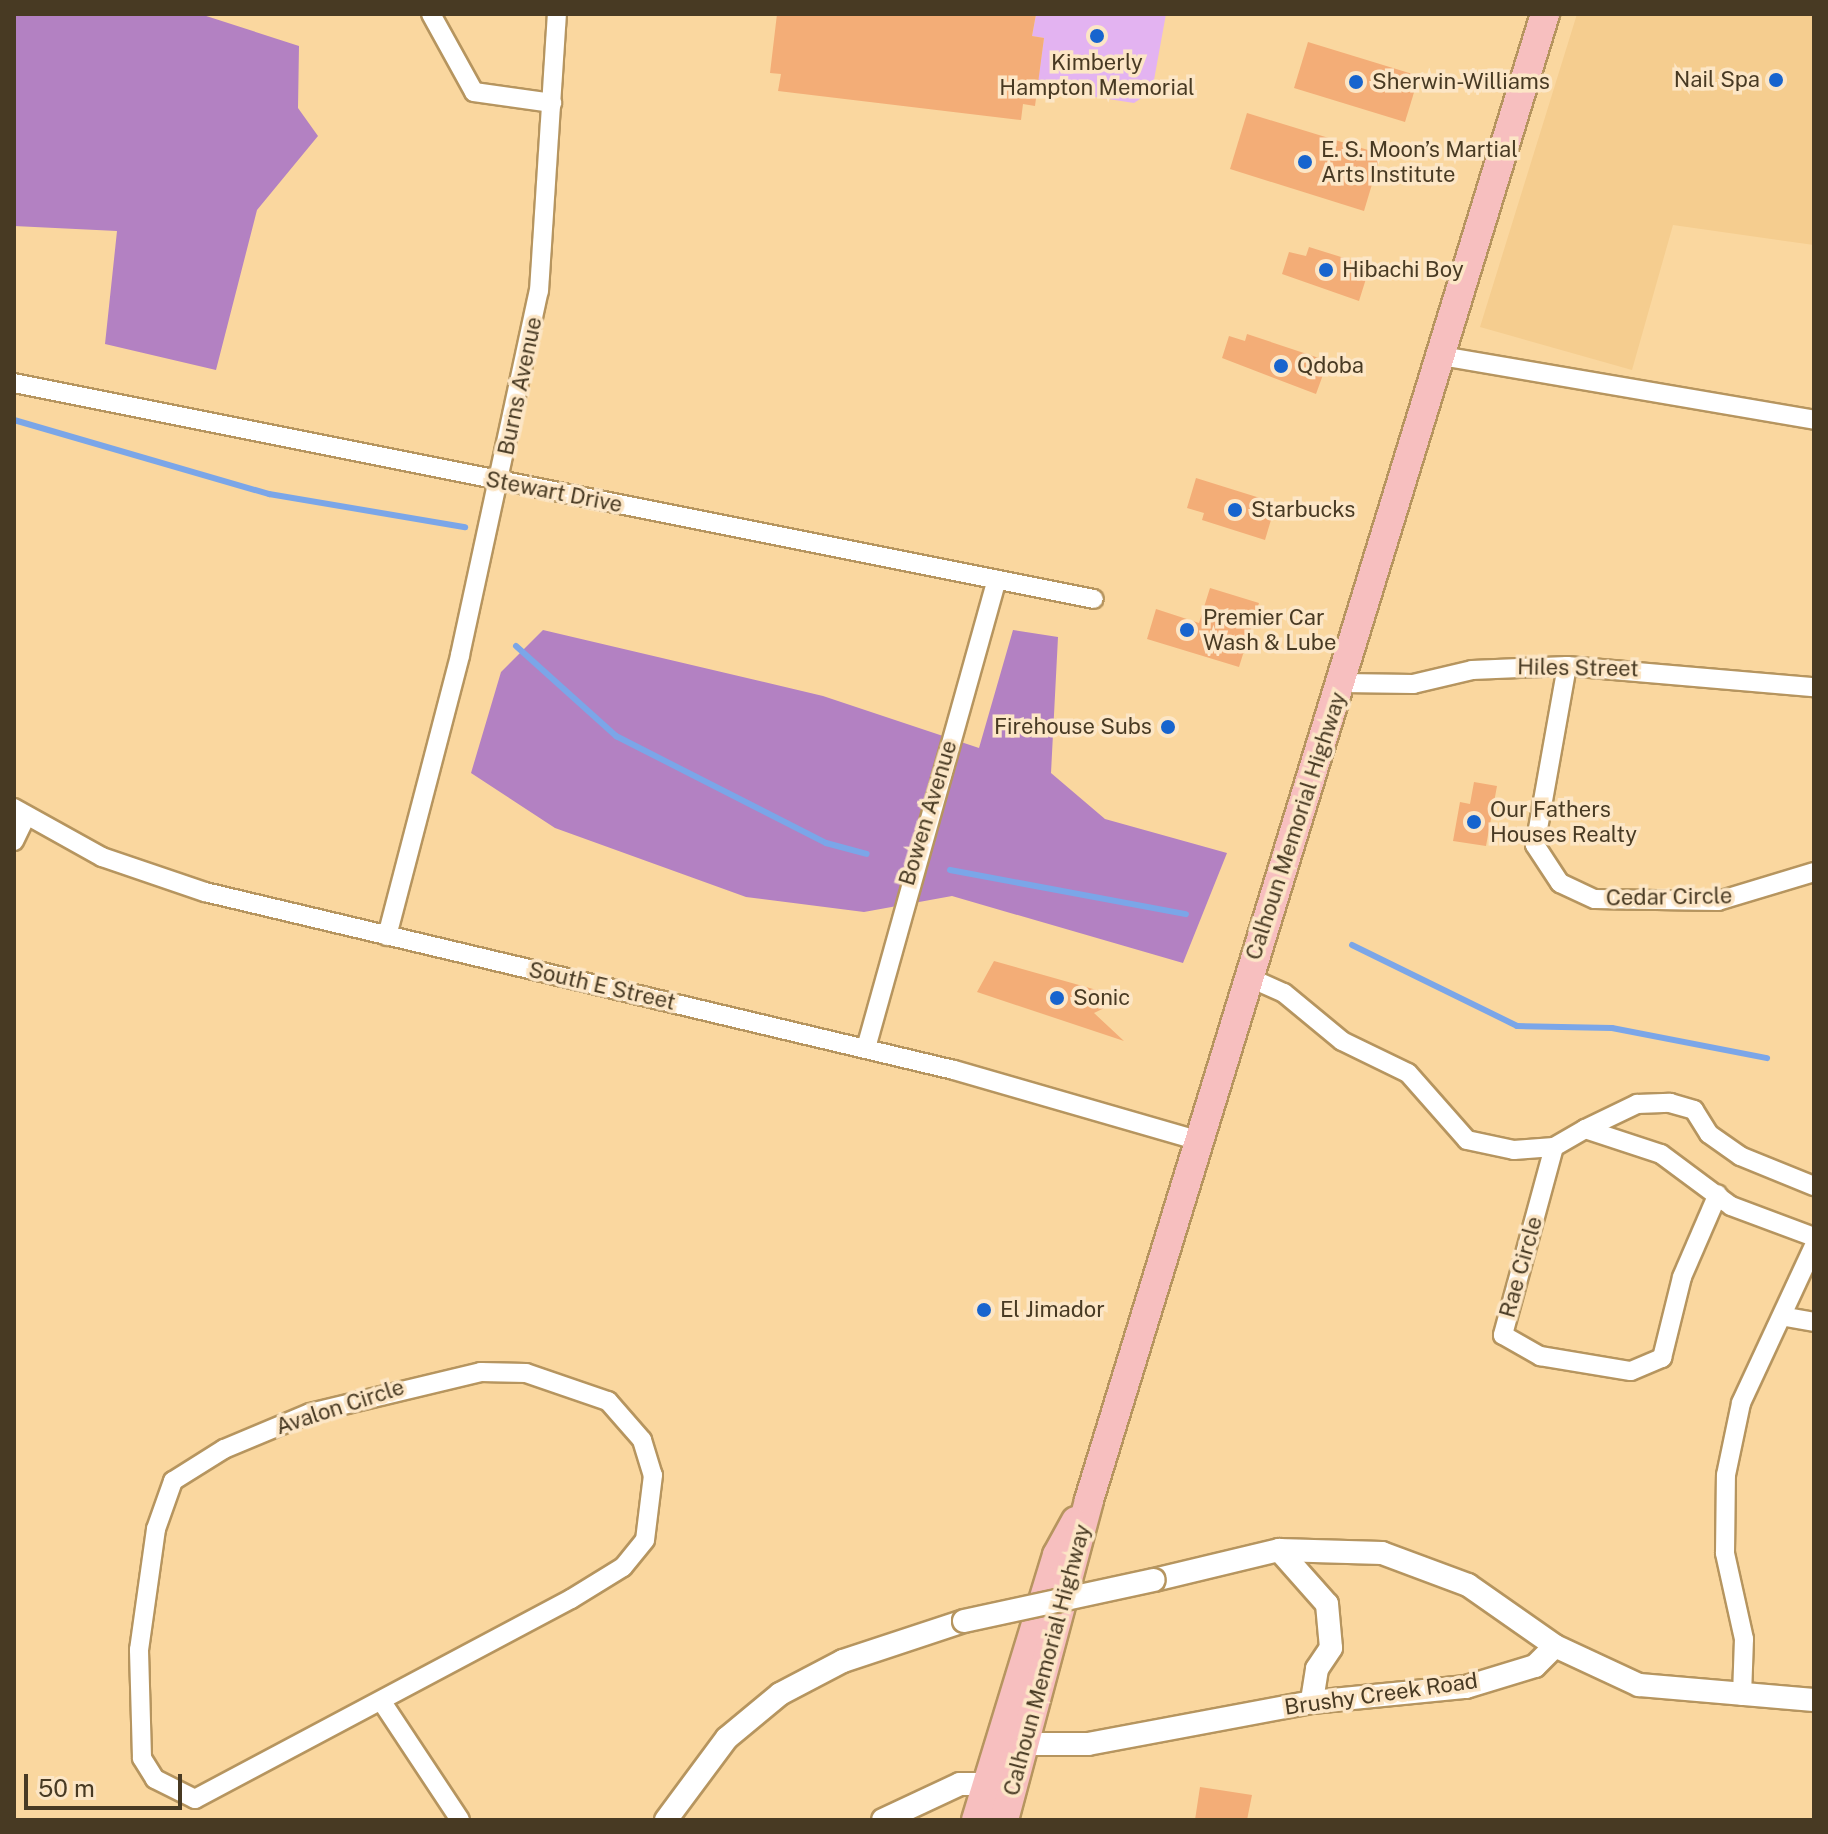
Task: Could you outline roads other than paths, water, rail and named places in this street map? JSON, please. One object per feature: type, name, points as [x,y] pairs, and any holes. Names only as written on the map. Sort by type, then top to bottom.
[{"type":"highway","name":"Calhoun Memorial Highway","points":[[1004,1820],[1028,1744],[1089,1500],[1248,977],[1343,683],[1545,14]]},
{"type":"highway","name":"Calhoun Memorial Highway","points":[[976,1820],[1057,1555],[1089,1500]]},
{"type":"street","points":[[431,14],[474,92],[552,103]]},
{"type":"street","name":"Burns Avenue","points":[[387,936],[500,482],[539,291],[557,14]]},
{"type":"street","points":[[1441,356],[1814,420]]},
{"type":"street","name":"Stewart Drive","points":[[14,383],[1094,599]]},
{"type":"street","name":"Bowen Avenue","points":[[866,1048],[997,580]]},
{"type":"street","name":"Hiles Street","points":[[1343,683],[1413,684],[1472,670],[1567,666],[1814,687]]},
{"type":"street","name":"Cedar Circle","points":[[1567,666],[1535,845],[1560,883],[1595,899],[1718,901],[1814,872]]},
{"type":"street","points":[[14,841],[20,812]]},
{"type":"street","name":"South E Street","points":[[20,812],[102,857],[205,892],[866,1048],[1200,1141]]},
{"type":"street","points":[[1248,977],[1284,993],[1342,1041],[1408,1073],[1467,1140],[1514,1150],[1554,1147],[1637,1104],[1670,1103],[1694,1110],[1709,1134],[1740,1156],[1814,1186]]},
{"type":"street","points":[[1585,1129],[1661,1154],[1731,1206],[1814,1237]]},
{"type":"street","name":"Rae Circle","points":[[1554,1147],[1503,1335],[1540,1356],[1631,1371],[1662,1358],[1682,1277],[1718,1194]]},
{"type":"street","points":[[1742,1696],[1744,1639],[1725,1553],[1726,1475],[1741,1403],[1786,1317],[1814,1246]]},
{"type":"street","points":[[1786,1317],[1814,1322]]},
{"type":"street","name":"Avalon Circle","points":[[526,1373],[608,1401],[642,1440],[653,1475],[645,1540],[623,1567],[382,1702],[195,1799],[155,1779],[142,1758],[139,1650],[156,1529],[173,1481],[224,1449],[310,1413],[425,1381],[526,1373]]},
{"type":"street","points":[[666,1820],[727,1738],[780,1694],[843,1661],[964,1621],[1279,1550],[1382,1553],[1468,1585],[1555,1646],[1639,1685],[1814,1700]]},
{"type":"street","points":[[1279,1550],[1327,1604],[1331,1648],[1317,1669],[1312,1702]]},
{"type":"street","name":"Brushy Creek Road","points":[[1028,1744],[1088,1744],[1312,1702],[1466,1687],[1535,1666],[1555,1646]]},
{"type":"street","points":[[382,1702],[460,1820]]},
{"type":"street","points":[[883,1820],[960,1784],[985,1784]]},
{"type":"waterway","points":[[14,420],[269,494],[465,527]]},
{"type":"waterway","points":[[516,646],[616,736],[826,843],[867,854]]},
{"type":"waterway","points":[[950,870],[1186,914]]},
{"type":"waterway","points":[[1352,945],[1517,1026],[1612,1028],[1767,1058]]},
{"type":"place","name":"Kimberly Hampton Memorial","points":[[1097,36]]},
{"type":"place","name":"Nail Spa","points":[[1776,80]]},
{"type":"place","name":"Sherwin-Williams","points":[[1356,82]]},
{"type":"place","name":"E. S. Moon’s Martial Arts Institute","points":[[1305,162]]},
{"type":"place","name":"Hibachi Boy","points":[[1326,270]]},
{"type":"place","name":"Qdoba","points":[[1281,366]]},
{"type":"place","name":"Starbucks","points":[[1235,510]]},
{"type":"place","name":"Premier Car Wash & Lube","points":[[1187,630]]},
{"type":"place","name":"Firehouse Subs","points":[[1168,727]]},
{"type":"place","name":"Our Fathers Houses Realty","points":[[1474,822]]},
{"type":"place","name":"Sonic","points":[[1057,998]]},
{"type":"place","name":"El Jimador","points":[[984,1310]]}]
